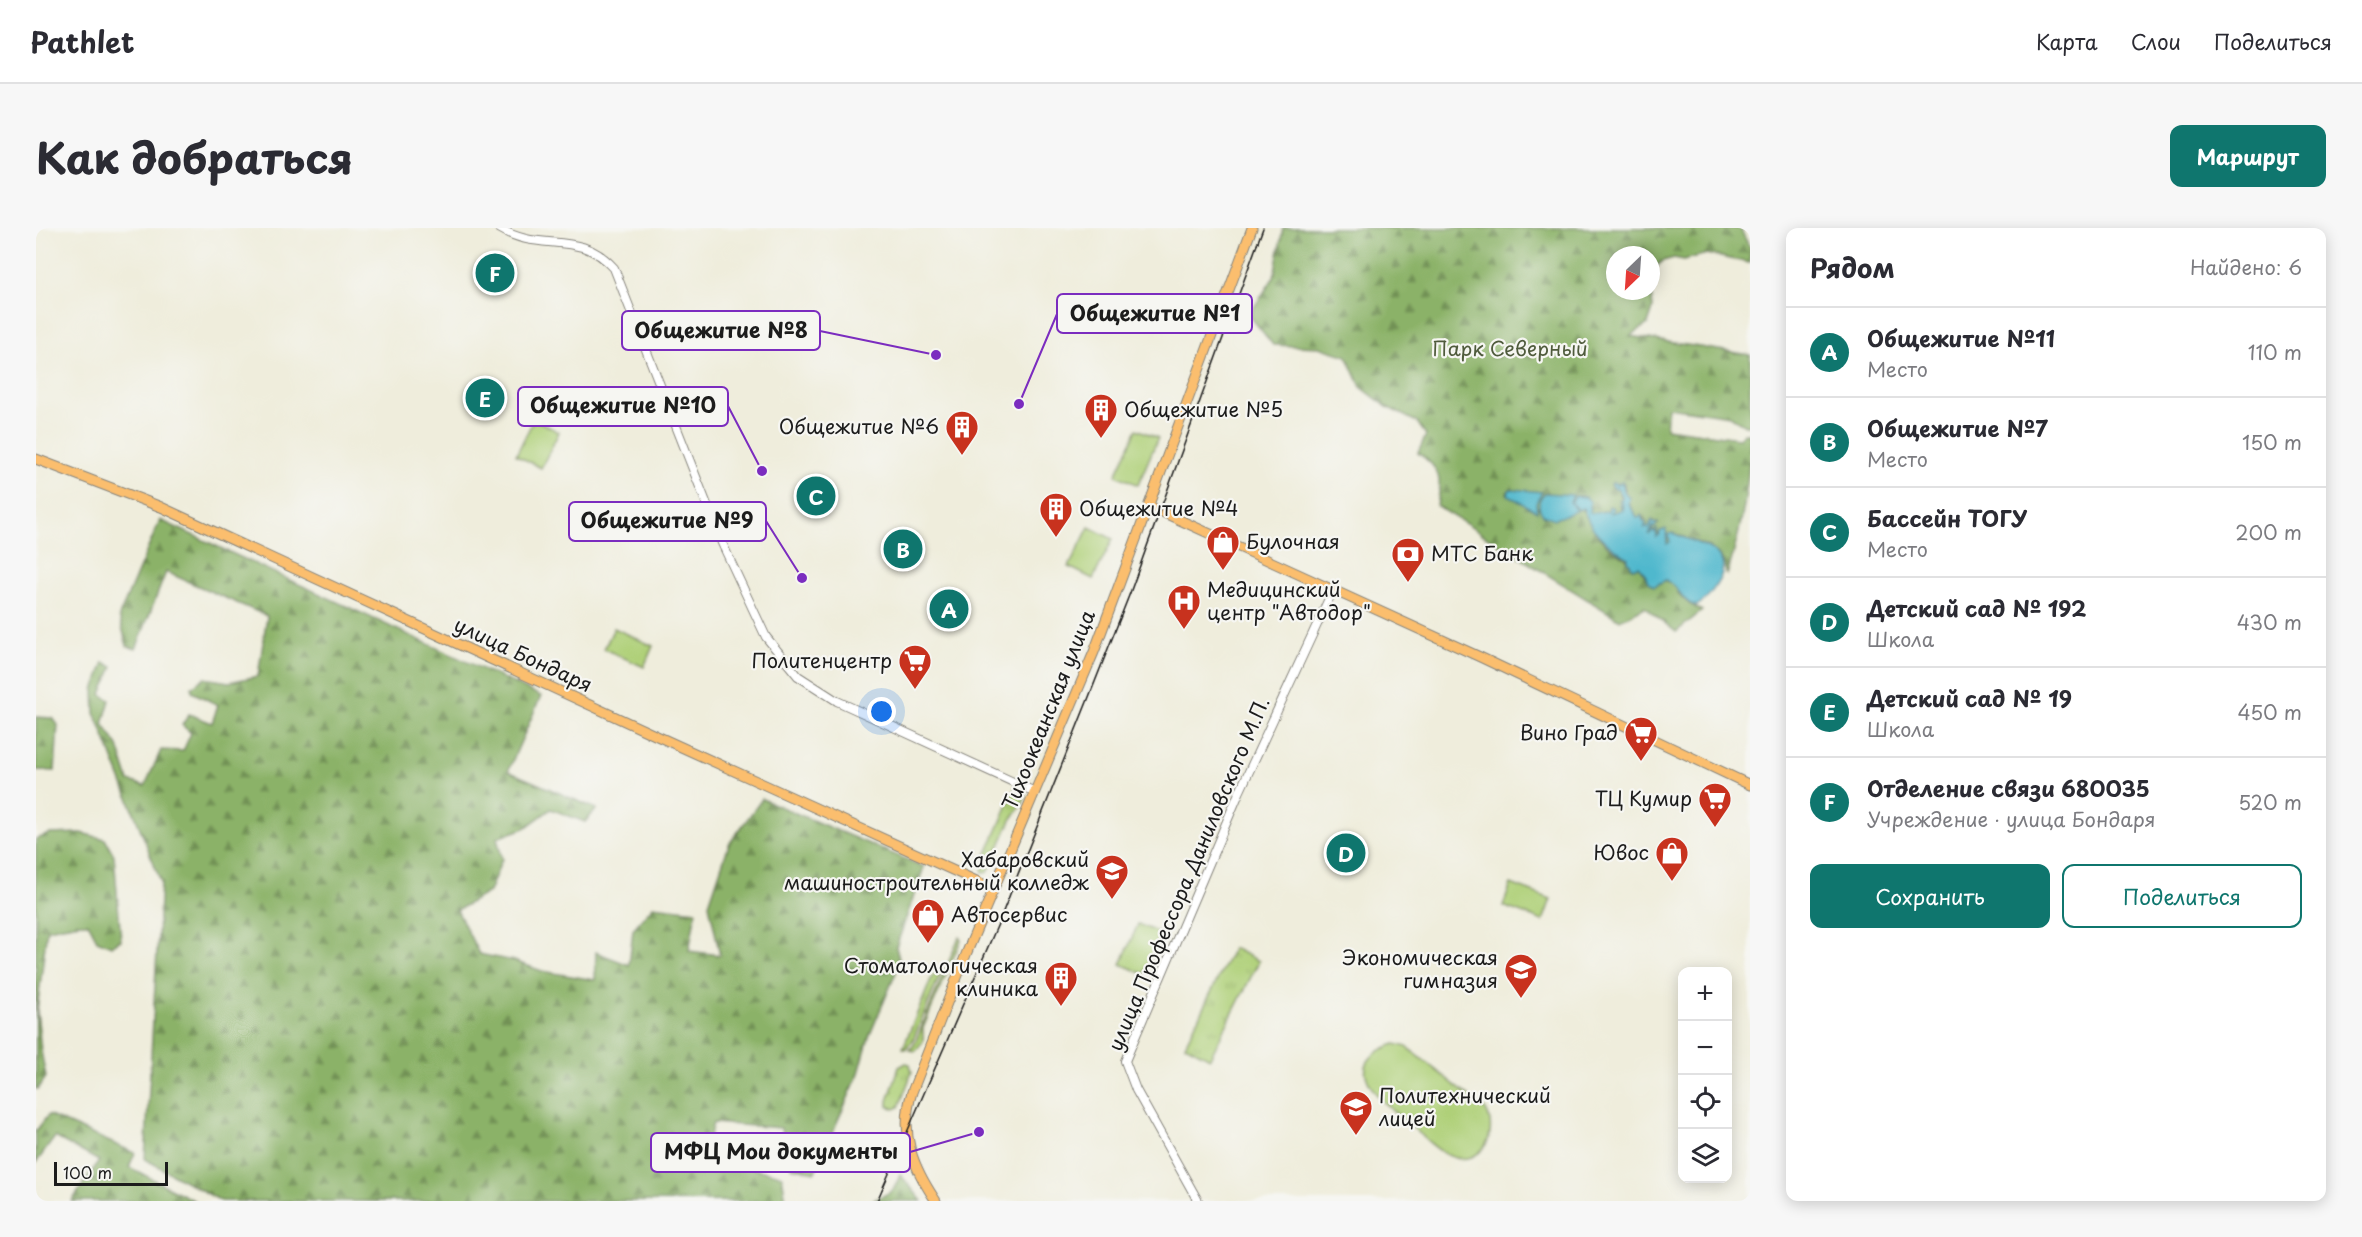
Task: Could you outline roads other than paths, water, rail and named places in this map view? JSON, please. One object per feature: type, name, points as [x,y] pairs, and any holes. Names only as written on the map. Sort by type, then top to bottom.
[{"type":"main road","name":"Тихоокеанская улица","points":[[936,1201],[915,1167],[909,1150],[907,1106],[994,889],[1094,652],[1252,228]]},
{"type":"main road","name":"улица Бондаря","points":[[36,459],[161,507],[646,732],[994,889]]},
{"type":"main road","points":[[1149,506],[1750,785]]},
{"type":"street","points":[[499,228],[520,238],[576,243],[603,255],[614,268],[722,543],[766,637],[798,676],[837,700],[1035,792]]},
{"type":"street","name":"улица Профессора Даниловского М.П.","points":[[1198,1201],[1136,1090],[1125,1061],[1239,793],[1333,590]]},
{"type":"water","points":[[1622,480],[1624,491],[1629,498],[1628,504],[1638,518],[1641,515],[1643,521],[1646,522],[1644,529],[1646,525],[1648,528],[1652,520],[1658,523],[1653,529],[1652,526],[1649,535],[1657,528],[1656,537],[1660,534],[1659,532],[1666,529],[1667,544],[1670,542],[1668,534],[1673,533],[1711,549],[1718,555],[1722,562],[1722,571],[1718,582],[1697,606],[1687,601],[1666,580],[1654,586],[1648,582],[1638,566],[1633,568],[1628,558],[1596,532],[1583,508],[1578,510],[1571,503],[1575,496],[1585,497],[1590,501],[1590,513],[1608,511],[1609,506],[1614,508],[1610,513],[1621,510],[1621,508],[1623,510],[1623,505],[1621,507],[1619,504],[1622,503],[1619,500],[1623,498],[1619,490],[1611,484],[1614,482],[1618,487],[1618,483],[1621,484]]},
{"type":"water","points":[[1509,490],[1542,492],[1536,503],[1537,512],[1508,495]]},
{"type":"water","points":[[1545,493],[1573,495],[1570,502],[1576,511],[1555,519],[1543,515],[1539,503]]},
{"type":"tram line","points":[[877,1201],[998,924],[1087,702],[1130,593],[1263,228]]},
{"type":"place","name":"Отделение связи 680035","points":[[495,273]]},
{"type":"place","name":"Общежитие №8","points":[[936,355]]},
{"type":"place","name":"Детский сад № 19","points":[[485,398]]},
{"type":"place","name":"Общежитие №1","points":[[1019,404]]},
{"type":"place","name":"Общежитие №5","points":[[1101,439]]},
{"type":"place","name":"Общежитие №6","points":[[962,456]]},
{"type":"place","name":"Общежитие №10","points":[[762,471]]},
{"type":"place","name":"Бассейн ТОГУ","points":[[816,496]]},
{"type":"place","name":"Общежитие №4","points":[[1056,538]]},
{"type":"place","name":"Общежитие №7","points":[[903,549]]},
{"type":"place","name":"Булочная","points":[[1223,571]]},
{"type":"place","name":"Общежитие №9","points":[[802,578]]},
{"type":"place","name":"МТС Банк","points":[[1408,583]]},
{"type":"place","name":"Общежитие №11","points":[[949,609]]},
{"type":"place","name":"Медицинский центр \"Автодор\"","points":[[1184,630]]},
{"type":"place","name":"Политенцентр","points":[[915,690]]},
{"type":"place","name":"Вино Град","points":[[1641,762]]},
{"type":"place","name":"ТЦ Кумир","points":[[1715,828]]},
{"type":"place","name":"Детский сад № 192","points":[[1346,853]]},
{"type":"place","name":"Ювос","points":[[1672,882]]},
{"type":"place","name":"Хабаровский машиностроительный колледж","points":[[1112,900]]},
{"type":"place","name":"Автосервис","points":[[928,944]]},
{"type":"place","name":"Экономическая гимназия","points":[[1521,999]]},
{"type":"place","name":"Стоматологическая клиника","points":[[1061,1007]]},
{"type":"place","name":"МФЦ Мои документы","points":[[979,1132]]},
{"type":"place","name":"Политехнический лицей","points":[[1356,1136]]},
{"type":"park label","name":"Парк Северный","points":[[1510,349]]}]
